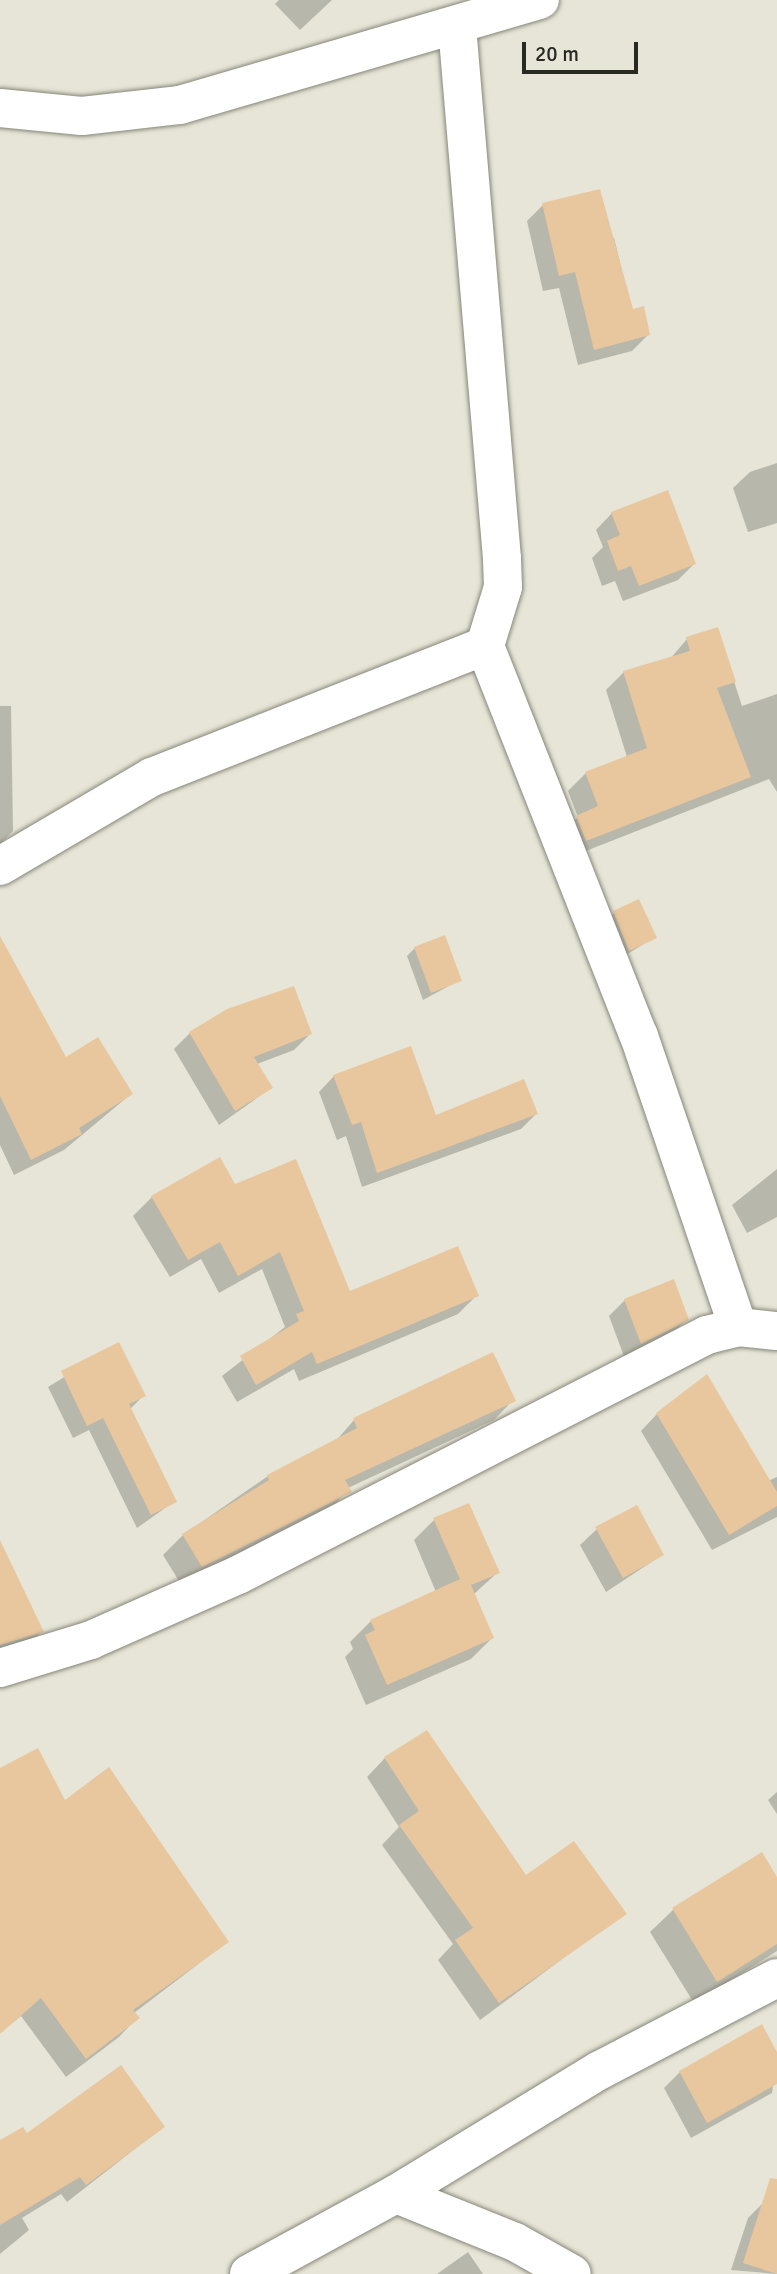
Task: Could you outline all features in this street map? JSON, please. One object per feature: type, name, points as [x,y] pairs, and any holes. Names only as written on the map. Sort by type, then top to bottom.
[{"type":"street","points":[[0,108],[82,116],[180,105],[540,0]]},
{"type":"street","points":[[457,26],[502,559],[503,587],[485,646],[639,1036],[738,1327]]},
{"type":"street","points":[[0,866],[152,777],[485,646]]},
{"type":"street","points":[[0,1668],[90,1640],[238,1575],[468,1452],[586,1401],[707,1335],[738,1327],[777,1331]]},
{"type":"street","points":[[249,2274],[396,2194],[600,2070],[777,1978]]},
{"type":"street","points":[[396,2194],[515,2242],[572,2274]]},
{"type":"building","points":[[600,189],[633,309],[644,306],[650,335],[594,350],[575,272],[559,276],[542,203]]},
{"type":"building","points":[[668,490],[696,564],[639,586],[631,566],[618,571],[607,541],[620,535],[611,512]]},
{"type":"building","points":[[718,627],[736,682],[717,688],[751,777],[586,841],[576,816],[598,806],[585,772],[647,748],[623,671],[690,651],[686,637]]},
{"type":"building","points":[[639,899],[657,938],[629,951],[613,911]]},
{"type":"building","points":[[445,935],[462,981],[431,993],[414,947]]},
{"type":"building","points":[[0,936],[66,1057],[98,1037],[133,1094],[79,1128],[82,1134],[31,1160],[0,1096]]},
{"type":"building","points":[[294,986],[312,1034],[254,1057],[273,1088],[235,1111],[189,1032],[227,1009]]},
{"type":"building","points":[[411,1046],[436,1115],[524,1079],[538,1114],[377,1173],[361,1122],[352,1125],[333,1075]]},
{"type":"building","points":[[220,1157],[235,1184],[296,1159],[350,1291],[458,1246],[479,1296],[317,1364],[312,1352],[256,1385],[240,1356],[299,1321],[296,1314],[304,1311],[280,1252],[238,1276],[220,1242],[188,1260],[151,1196]]},
{"type":"building","points":[[674,1279],[689,1320],[641,1344],[624,1299]]},
{"type":"building","points":[[119,1342],[146,1396],[129,1404],[177,1502],[151,1515],[103,1418],[87,1426],[61,1371]]},
{"type":"building","points":[[493,1352],[516,1401],[345,1480],[352,1492],[202,1567],[182,1534],[269,1480],[267,1475],[357,1428],[353,1418]]},
{"type":"building","points":[[707,1374],[777,1492],[777,1506],[729,1535],[656,1413]]},
{"type":"building","points":[[469,1503],[500,1573],[471,1585],[494,1638],[387,1685],[365,1635],[375,1630],[370,1620],[460,1579],[433,1518]]},
{"type":"building","points":[[637,1505],[664,1555],[623,1578],[595,1527]]},
{"type":"building","points":[[0,1540],[44,1632],[0,1645]]},
{"type":"building","points":[[427,1730],[526,1875],[574,1841],[627,1914],[499,2003],[455,1940],[473,1928],[399,1825],[419,1811],[384,1757]]},
{"type":"building","points":[[38,1748],[65,1800],[109,1767],[229,1942],[133,2010],[140,2018],[86,2059],[41,1998],[0,2034],[0,1768]]},
{"type":"building","points":[[762,1852],[777,1877],[777,1944],[717,1982],[672,1908]]},
{"type":"building","points":[[762,2024],[777,2052],[777,2084],[707,2123],[679,2071]]},
{"type":"building","points":[[121,2065],[165,2127],[86,2185],[80,2177],[0,2225],[0,2140],[23,2127],[27,2133]]},
{"type":"building","points":[[770,2178],[777,2179],[777,2274],[743,2263]]}]
